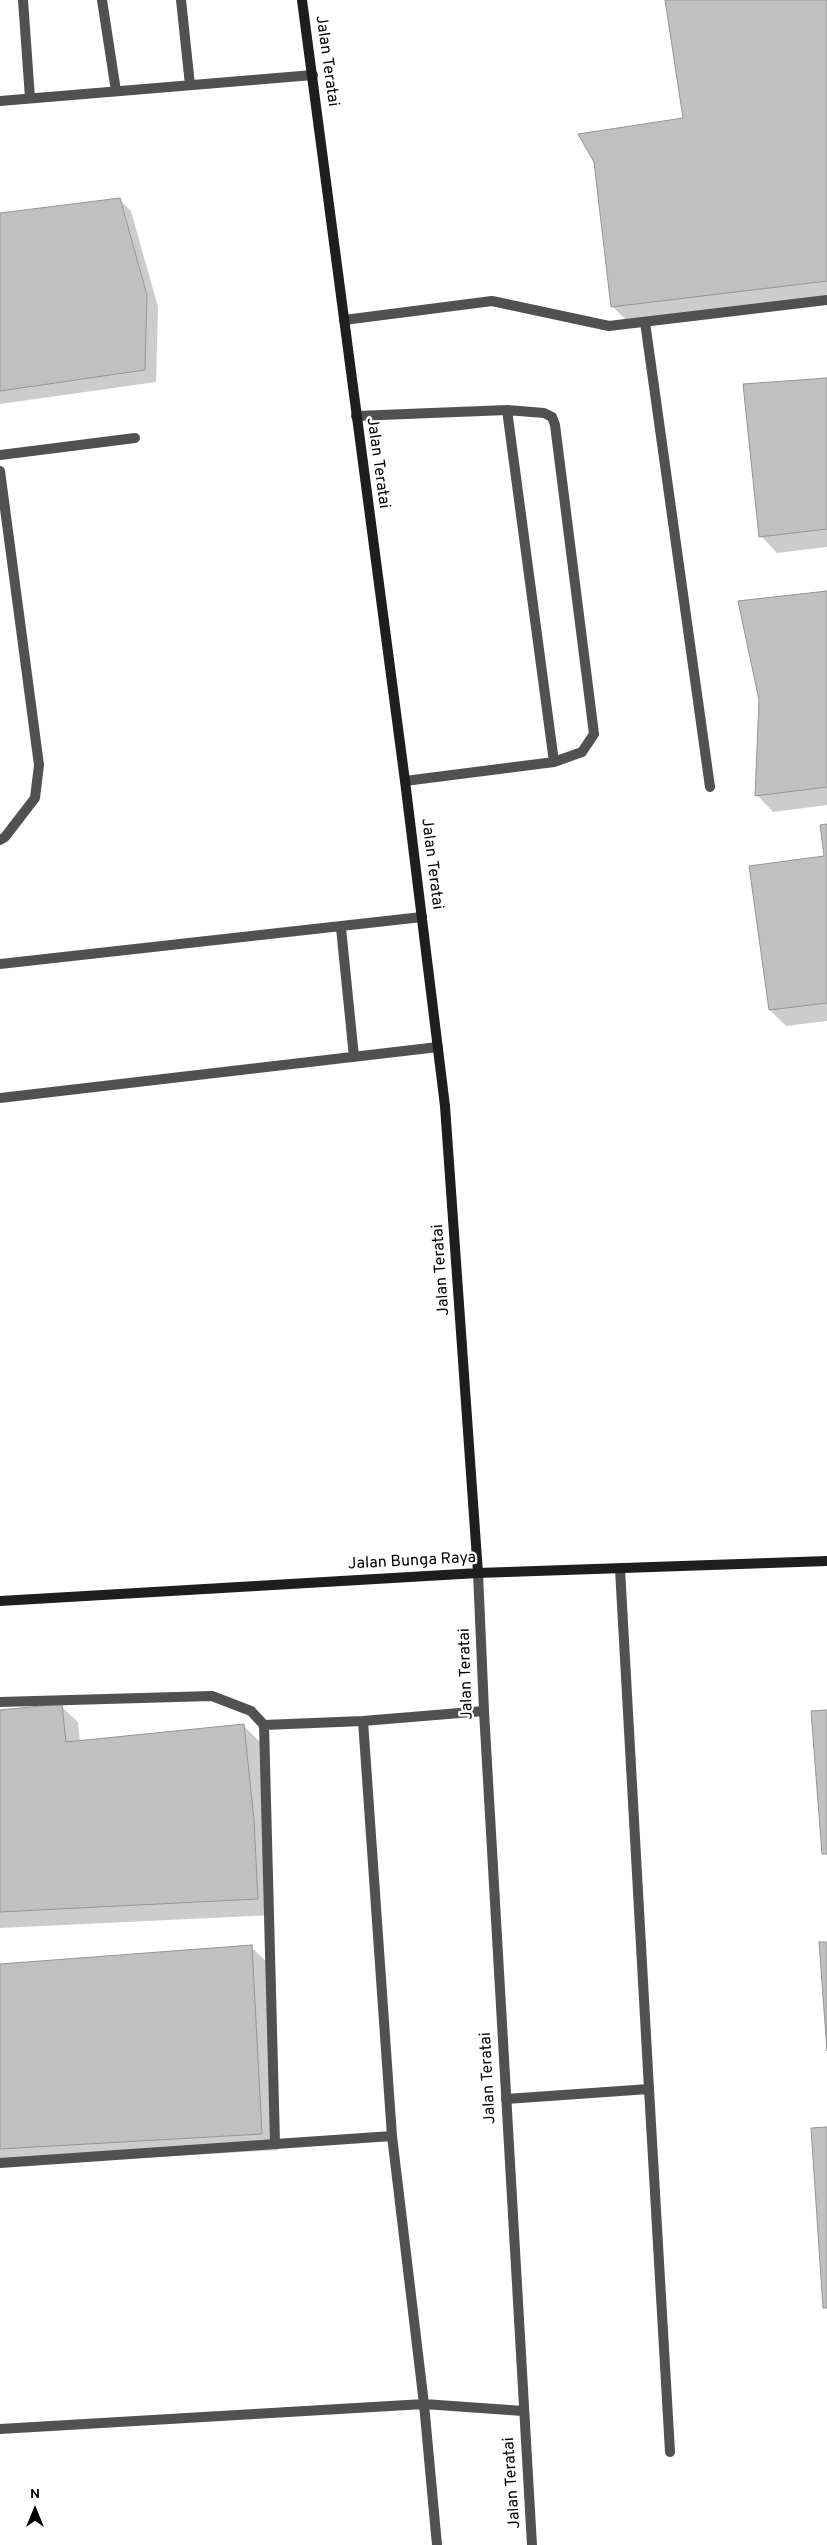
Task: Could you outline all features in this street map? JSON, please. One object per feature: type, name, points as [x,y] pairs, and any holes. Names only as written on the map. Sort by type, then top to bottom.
[{"type":"street","points":[[23,0],[30,98]]},
{"type":"street","points":[[102,0],[116,91]]},
{"type":"street","points":[[181,0],[190,85]]},
{"type":"street","name":"Jalan Teratai","points":[[302,0],[405,781],[445,1106],[478,1573],[484,1711],[532,2545]]},
{"type":"street","points":[[0,100],[313,75]]},
{"type":"street","points":[[344,320],[492,301],[610,326],[827,300]]},
{"type":"street","points":[[645,322],[710,787]]},
{"type":"street","points":[[507,410],[554,762]]},
{"type":"street","points":[[356,416],[507,410],[544,413],[552,417],[555,424],[594,734],[582,752],[554,762],[405,781]]},
{"type":"street","points":[[0,455],[135,438]]},
{"type":"street","points":[[0,471],[39,765],[35,798],[5,837],[0,840]]},
{"type":"street","points":[[0,964],[341,928],[422,917]]},
{"type":"street","points":[[341,928],[354,1057]]},
{"type":"street","points":[[0,1098],[438,1048]]},
{"type":"street","name":"Jalan Bunga Raya","points":[[0,1601],[478,1573],[827,1562]]},
{"type":"street","points":[[620,1569],[670,2452]]},
{"type":"street","points":[[0,1702],[71,1698],[212,1696],[251,1711],[264,1725],[275,2143]]},
{"type":"street","points":[[264,1725],[363,1721],[484,1711]]},
{"type":"street","points":[[363,1721],[392,2136],[424,2404],[437,2545]]},
{"type":"street","points":[[506,2099],[649,2088]]},
{"type":"street","points":[[0,2163],[392,2136]]},
{"type":"street","points":[[0,2429],[424,2404],[523,2411]]},
{"type":"building","points":[[665,0],[827,0],[827,281],[611,307],[594,162],[578,134],[683,118]]},
{"type":"building","points":[[120,198],[147,295],[145,370],[0,391],[0,213]]},
{"type":"building","points":[[827,378],[827,529],[759,537],[743,384]]},
{"type":"building","points":[[827,591],[827,787],[755,796],[759,700],[738,601]]},
{"type":"building","points":[[827,824],[827,1003],[769,1010],[749,866],[824,856],[820,825]]},
{"type":"building","points":[[62,1704],[66,1742],[244,1724],[254,1820],[258,1899],[0,1912],[0,1710]]},
{"type":"building","points":[[827,1710],[827,1854],[822,1854],[811,1711]]},
{"type":"building","points":[[819,1942],[827,1942],[827,2051]]},
{"type":"building","points":[[252,1945],[262,2134],[0,2149],[0,1964]]},
{"type":"building","points":[[827,2127],[827,2308],[823,2308],[811,2128]]}]
